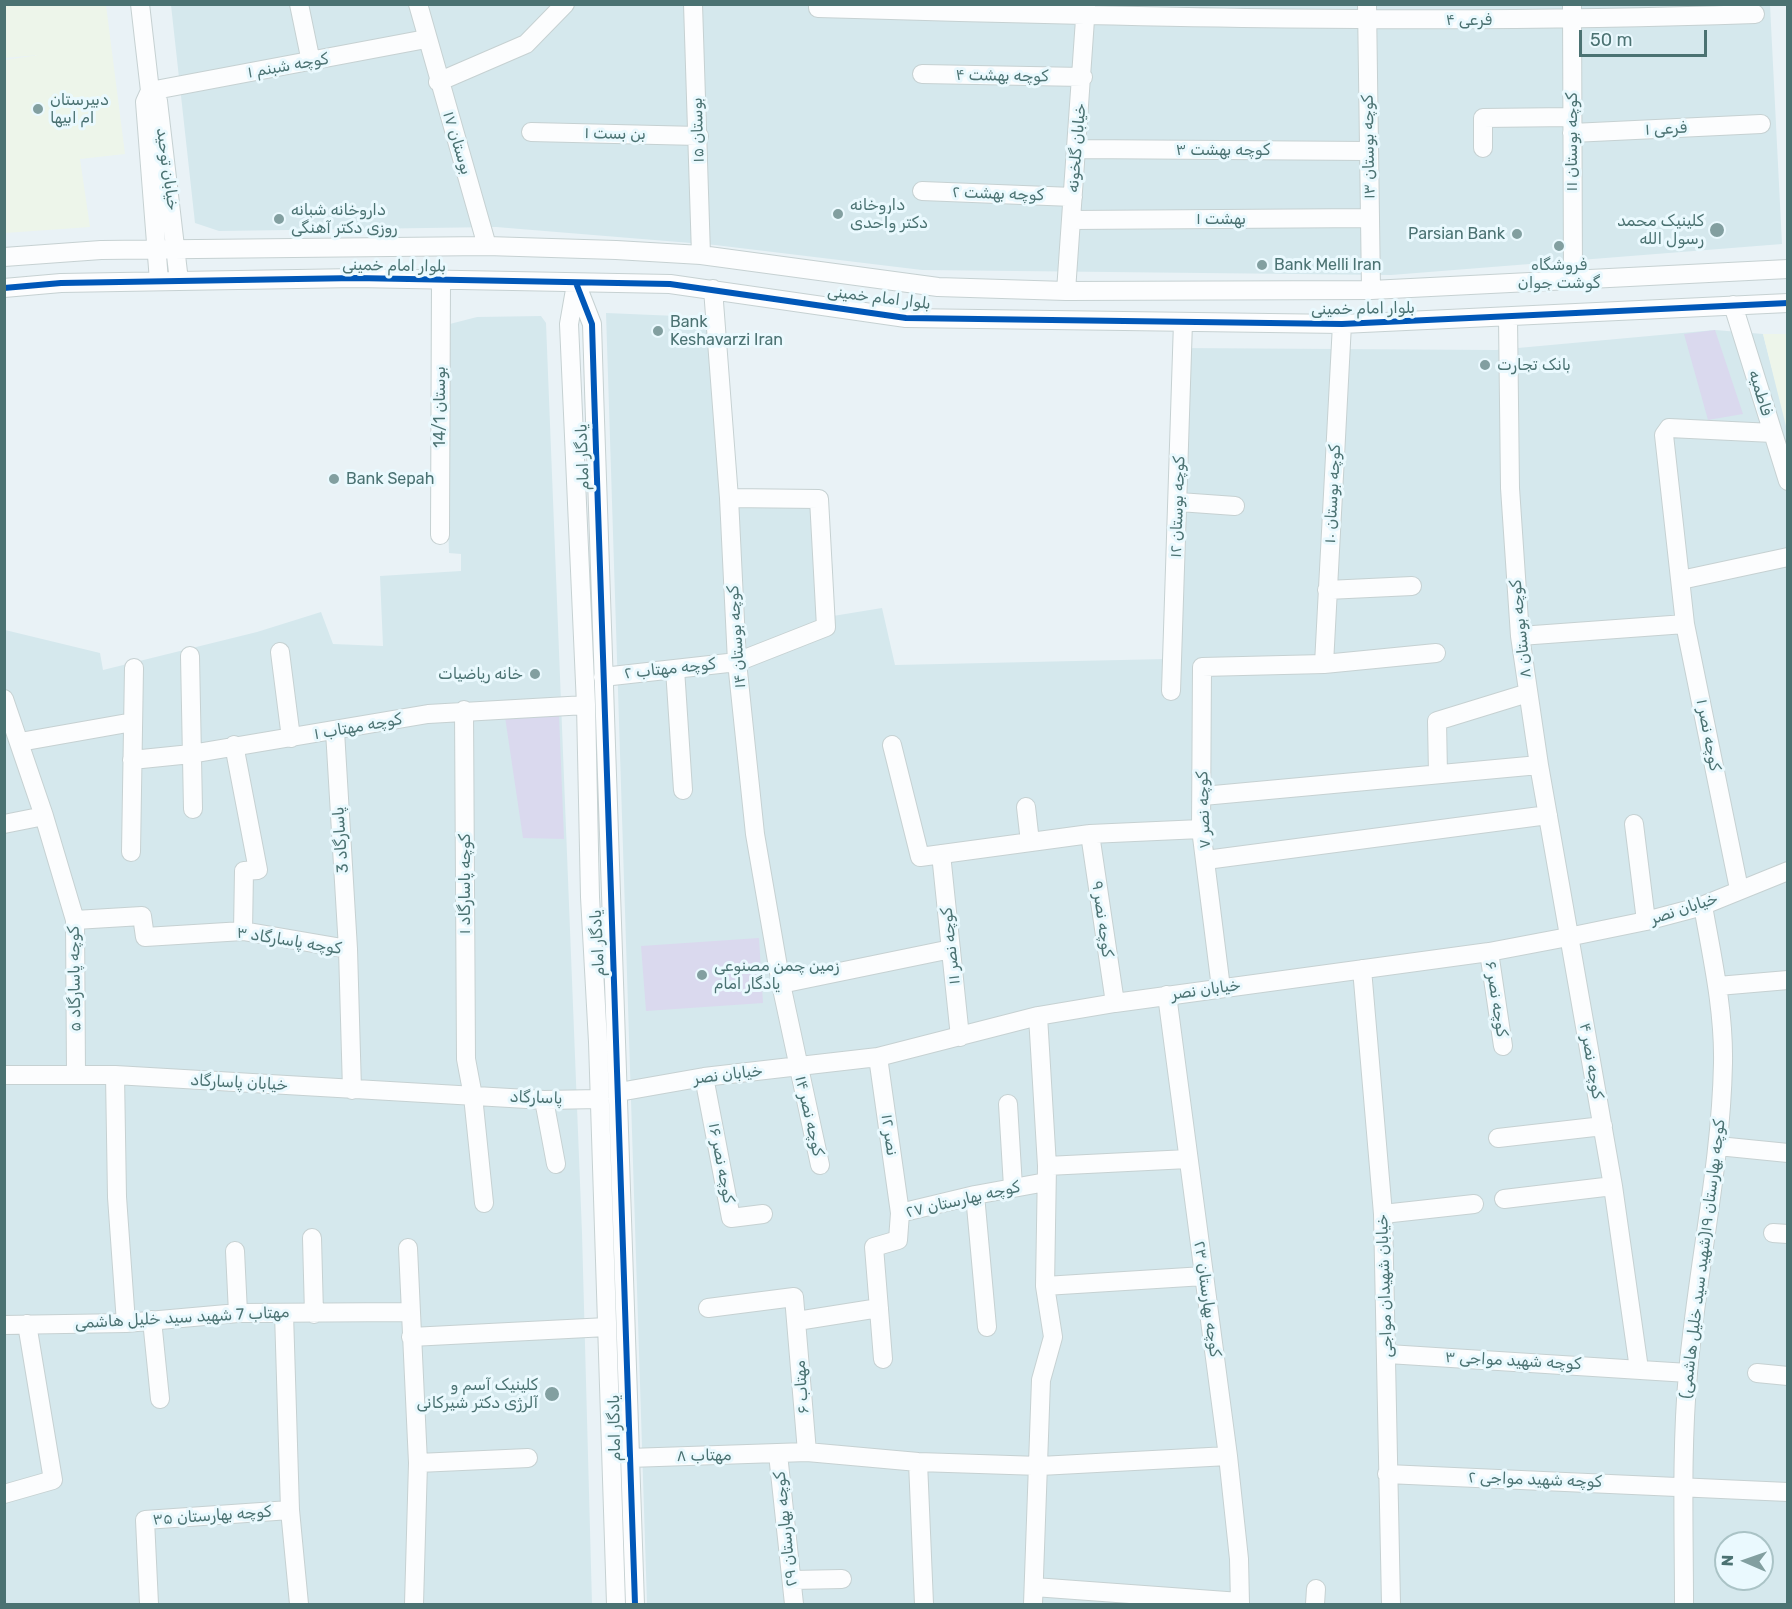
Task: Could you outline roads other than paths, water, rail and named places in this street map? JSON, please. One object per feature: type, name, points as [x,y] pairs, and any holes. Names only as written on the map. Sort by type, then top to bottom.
[{"type":"street","name":"خیابان توحید","points":[[140,4],[150,91],[145,102],[159,281]]},
{"type":"street","points":[[299,4],[311,62]]},
{"type":"street","name":"بوستان ۱۷","points":[[418,4],[438,82],[487,246]]},
{"type":"street","points":[[438,82],[526,44],[565,4]]},
{"type":"street","name":"بوستان ۱۵","points":[[693,4],[701,255]]},
{"type":"street","name":"فرعی ۴","points":[[818,4],[818,8],[1755,14]]},
{"type":"street","name":"خیابان گلخونه","points":[[1066,291],[1086,10]]},
{"type":"street","name":"کوچه بوستان ۱۳","points":[[1367,12],[1371,290]]},
{"type":"street","name":"کوچه بوستان ۱۱","points":[[1572,12],[1573,279]]},
{"type":"street","name":"کوچه شبنم ۱","points":[[150,91],[426,39]]},
{"type":"street","name":"کوچه بهشت ۴","points":[[922,74],[1083,77]]},
{"type":"street","name":"خیابان توحید","points":[[150,91],[158,101],[179,281]]},
{"type":"street","name":"فرعی ۱","points":[[1483,148],[1483,118],[1571,125],[1761,124]]},
{"type":"street","name":"بن بست ۱","points":[[531,132],[699,136]]},
{"type":"street","name":"کوچه بهشت ۳","points":[[1077,149],[1368,151]]},
{"type":"street","name":"کوچه بهشت ۲","points":[[922,191],[1073,196]]},
{"type":"street","name":"بهشت ۱","points":[[1071,220],[1370,218]]},
{"type":"street","name":"بلوار امام خمینی","points":[[4,258],[52,252],[158,249],[487,246],[701,255],[938,287],[1066,291],[1371,290],[1788,269]]},
{"type":"street","name":"بلوار امام خمینی","points":[[4,288],[61,283],[356,278],[670,284],[906,318],[1342,324],[1508,318],[1788,303]]},
{"type":"street","name":"بوستان 14/1","points":[[440,535],[441,280]]},
{"type":"street","name":"یادگار امام","points":[[576,283],[592,324],[609,896],[619,1092],[635,1605]]},
{"type":"street","name":"یادگار امام","points":[[576,283],[569,324],[586,705],[590,897],[600,1099],[616,1605]]},
{"type":"street","name":"کوچه بوستان ۱۴","points":[[713,289],[729,498],[737,662],[755,834],[798,1066]]},
{"type":"street","points":[[1164,291],[1170,297],[1172,306],[1170,315],[1164,321]]},
{"type":"street","points":[[1240,323],[1234,316],[1232,307],[1234,298],[1241,291]]},
{"type":"street","name":"فاطمیه","points":[[1733,305],[1788,481]]},
{"type":"street","name":"کوچه بوستان ۸","points":[[1508,318],[1510,488],[1520,636],[1568,937]]},
{"type":"street","name":"کوچه بوستان ۱۲","points":[[1171,691],[1179,502],[1183,322]]},
{"type":"street","name":"کوچه بوستان ۱۰","points":[[1323,664],[1342,324]]},
{"type":"street","name":"کوچه نصر ۱","points":[[1739,889],[1685,624],[1664,435],[1669,428],[1773,433]]},
{"type":"street","name":"کوچه مهتاب ۲","points":[[603,676],[737,662],[826,627],[819,499],[729,498]]},
{"type":"street","points":[[1179,502],[1235,506]]},
{"type":"street","points":[[1681,580],[1788,557]]},
{"type":"street","points":[[1328,590],[1412,586]]},
{"type":"street","points":[[1520,636],[1685,624]]},
{"type":"street","points":[[280,652],[291,738]]},
{"type":"street","points":[[1323,664],[1436,653]]},
{"type":"street","points":[[190,656],[193,809]]},
{"type":"street","name":"کوچه نصر ۷","points":[[1221,988],[1202,829],[1202,667],[1323,664]]},
{"type":"street","points":[[131,852],[134,668]]},
{"type":"street","points":[[675,669],[683,790]]},
{"type":"street","points":[[1438,774],[1437,721],[1528,693]]},
{"type":"street","name":"کوچه پاسارگاد ۵","points":[[4,699],[44,816],[75,920],[76,1074]]},
{"type":"street","name":"کوچه مهتاب ۱","points":[[132,760],[191,754],[464,710],[586,705]]},
{"type":"street","name":"کوچه پاسارگاد ۱","points":[[464,710],[466,1059],[473,1096],[484,1203]]},
{"type":"street","points":[[20,742],[133,722]]},
{"type":"street","name":"پاسارگاد 3","points":[[334,731],[348,949]]},
{"type":"street","points":[[892,745],[920,857],[1090,834],[1202,829]]},
{"type":"street","points":[[234,746],[258,870],[244,871],[243,931]]},
{"type":"street","points":[[1203,796],[1539,765]]},
{"type":"street","points":[[1026,807],[1029,842]]},
{"type":"street","points":[[1206,860],[1548,815]]},
{"type":"street","points":[[4,824],[44,816]]},
{"type":"street","points":[[1634,825],[1646,921]]},
{"type":"street","name":"کوچه نصر ۹","points":[[1090,834],[1115,1003]]},
{"type":"street","name":"کوچه نصر ۱۱","points":[[941,854],[960,1037]]},
{"type":"street","name":"خیابان نصر","points":[[619,1092],[704,1077],[878,1057],[1038,1016],[1115,1003],[1489,952],[1646,921],[1703,906],[1739,889],[1788,871]]},
{"type":"street","points":[[590,897],[609,896]]},
{"type":"street","name":"کوچه بهارستان ۱۹(شهید سید خلیل هاشمی)","points":[[1684,1605],[1683,1486],[1688,1373],[1718,1146],[1723,1061],[1718,986],[1703,906]]},
{"type":"street","name":"کوچه پاسارگاد ۳","points":[[75,920],[142,916],[145,938],[243,931],[348,949],[352,1089]]},
{"type":"street","name":"کوچه نصر ۴","points":[[1568,937],[1613,1186],[1639,1369]]},
{"type":"street","points":[[781,984],[951,949]]},
{"type":"street","name":"کوچه نصر ۶","points":[[1489,952],[1503,1046]]},
{"type":"street","name":"خیابان شهیدان مواجی","points":[[1362,969],[1383,1214],[1388,1354],[1391,1605]]},
{"type":"street","points":[[1718,986],[1788,980]]},
{"type":"street","name":"کوچه بهارستان ۲۳","points":[[1167,995],[1228,1456],[1239,1559],[1240,1604]]},
{"type":"street","points":[[1038,1016],[1046,1174],[1045,1286],[1053,1337],[1041,1380],[1034,1596],[1240,1604]]},
{"type":"street","name":"نصر ۱۲","points":[[878,1057],[900,1213]]},
{"type":"street","name":"کوچه نصر ۱۴","points":[[798,1066],[820,1165]]},
{"type":"street","name":"خیابان پاسارگاد","points":[[4,1075],[115,1075],[473,1096]]},
{"type":"street","points":[[115,1075],[117,1197],[126,1323]]},
{"type":"street","name":"کوچه نصر ۱۶","points":[[704,1077],[732,1218],[763,1214]]},
{"type":"street","name":"پاسارگاد","points":[[473,1096],[544,1100],[600,1099]]},
{"type":"street","points":[[544,1100],[556,1164]]},
{"type":"street","points":[[1008,1104],[1013,1187]]},
{"type":"street","points":[[1498,1138],[1603,1126]]},
{"type":"street","points":[[1718,1146],[1788,1153]]},
{"type":"street","name":"کوچه بهارستان ۲۷","points":[[883,1359],[874,1247],[898,1240],[900,1213],[1013,1187],[1046,1174],[1188,1159]]},
{"type":"street","points":[[1504,1199],[1613,1186]]},
{"type":"street","points":[[975,1195],[987,1327]]},
{"type":"street","points":[[1383,1214],[1474,1204]]},
{"type":"street","points":[[312,1238],[314,1314]]},
{"type":"street","points":[[408,1248],[418,1463],[414,1605]]},
{"type":"street","points":[[235,1251],[238,1313]]},
{"type":"street","points":[[1045,1286],[1204,1276]]},
{"type":"street","name":"مهتاب ۶","points":[[708,1308],[794,1297],[807,1452]]},
{"type":"street","points":[[797,1321],[879,1308]]},
{"type":"street","name":"مهتاب 7 شهید سید خلیل هاشمی","points":[[4,1325],[126,1323],[238,1313],[410,1312]]},
{"type":"street","points":[[284,1313],[290,1510],[299,1605]]},
{"type":"street","points":[[152,1320],[160,1399]]},
{"type":"street","points":[[4,1494],[53,1480],[27,1324]]},
{"type":"street","points":[[411,1337],[608,1327]]},
{"type":"street","name":"کوچه شهید مواجی ۳","points":[[1388,1354],[1688,1373]]},
{"type":"street","points":[[1757,1373],[1788,1376]]},
{"type":"street","name":"مهتاب ۸","points":[[629,1458],[807,1452],[918,1462],[1040,1466],[1228,1456]]},
{"type":"street","name":"کوچه بهارستان ۲۹","points":[[778,1454],[794,1605]]},
{"type":"street","points":[[418,1463],[528,1458]]},
{"type":"street","points":[[918,1462],[924,1605]]},
{"type":"street","name":"کوچه شهید مواجی ۲","points":[[1388,1474],[1788,1492]]},
{"type":"street","name":"کوچه بهارستان ۳۵","points":[[149,1605],[145,1520],[290,1510]]},
{"type":"street","points":[[792,1580],[842,1579]]},
{"type":"place","name":"دبیرستان ام ابیها","points":[[38,109]]},
{"type":"place","name":"داروخانه دکتر واحدی","points":[[838,214]]},
{"type":"place","name":"داروخانه شبانه روزی دکتر آهنگی","points":[[279,219]]},
{"type":"place","name":"کلینیک محمد رسول الله","points":[[1717,230]]},
{"type":"place","name":"Parsian Bank","points":[[1517,234]]},
{"type":"place","name":"فروشگاه گوشت جوان","points":[[1559,246]]},
{"type":"place","name":"Bank Melli Iran","points":[[1262,265]]},
{"type":"place","name":"Bank Keshavarzi Iran","points":[[658,331]]},
{"type":"place","name":"بانک تجارت","points":[[1485,365]]},
{"type":"place","name":"Bank Sepah","points":[[334,479]]},
{"type":"place","name":"خانه ریاضیات","points":[[535,674]]},
{"type":"place","name":"زمین چمن مصنوعی یادگار امام","points":[[702,975]]},
{"type":"place","name":"کلینیک آسم و آلرژی دکتر شیرکانی","points":[[552,1394]]}]
